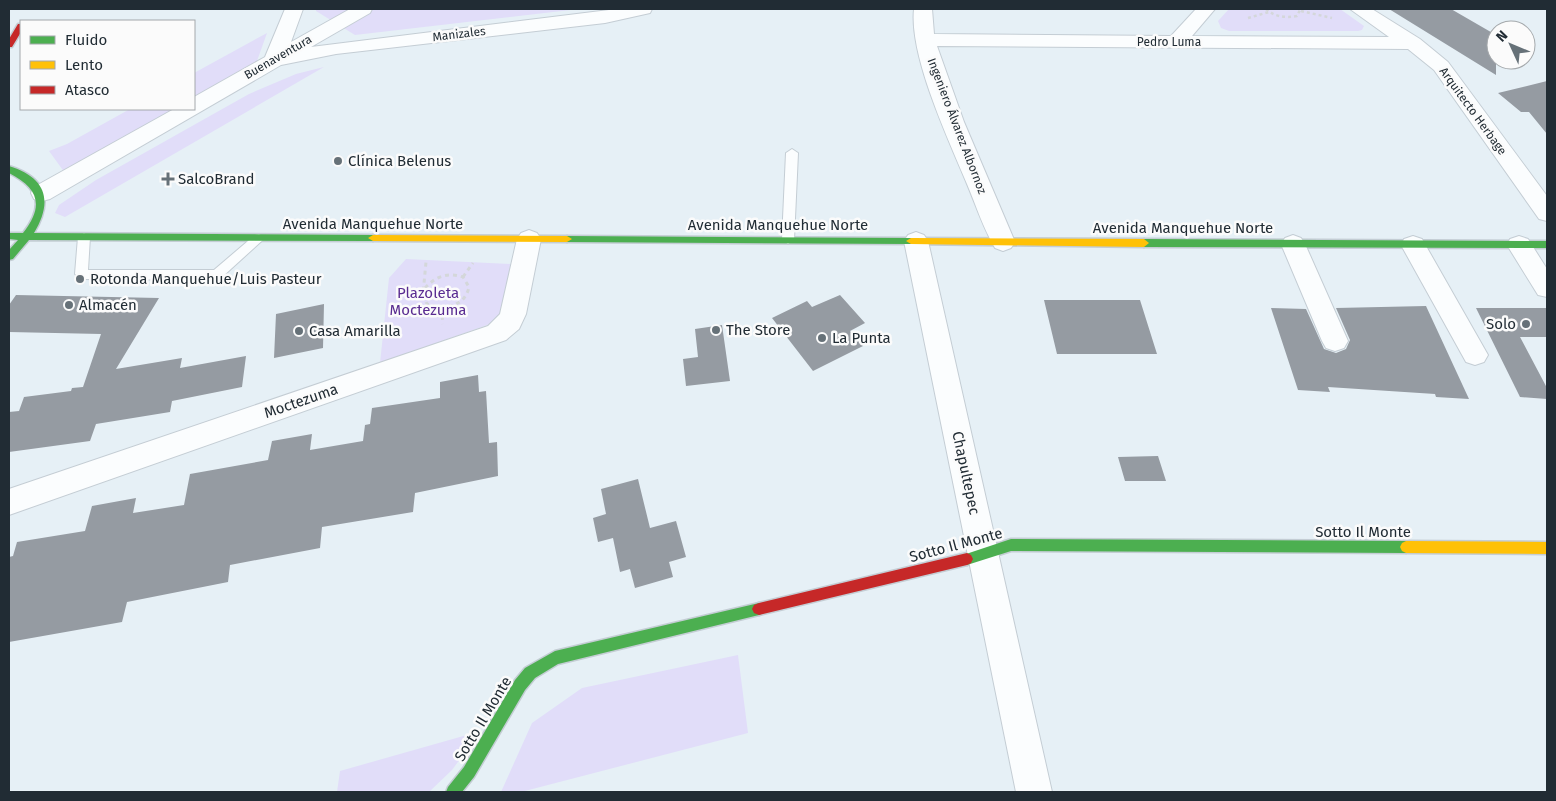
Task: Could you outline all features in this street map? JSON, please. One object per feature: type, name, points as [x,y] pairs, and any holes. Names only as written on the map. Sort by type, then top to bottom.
[{"type":"street","name":"Buenaventura","points":[[195,105],[363,9]]},
{"type":"street","name":"Manizales","points":[[274,60],[336,48],[605,18],[643,9]]},
{"type":"street","name":"Ingeniero Álvarez Albornoz","points":[[923,9],[920,18],[925,40],[942,91],[1003,242]]},
{"type":"street","points":[[1176,42],[1206,9]]},
{"type":"street","name":"Arquitecto Herbage","points":[[1360,9],[1413,43],[1441,66],[1547,213]]},
{"type":"street","points":[[294,11],[300,24],[326,30]]},
{"type":"street","points":[[274,60],[294,11]]},
{"type":"street","points":[[10,42],[20,27]]},
{"type":"street","name":"Pedro Luma","points":[[925,40],[1413,43]]},
{"type":"street","points":[[42,193],[187,110]]},
{"type":"street","points":[[9,169],[29,176],[42,193],[42,204],[38,216],[26,236],[9,256]]},
{"type":"street","name":"Avenida Manquehue Norte","points":[[9,236],[1547,245]]},
{"type":"street","name":"Moctezuma","points":[[9,502],[497,334],[510,322],[513,314],[529,239]]},
{"type":"street","name":"Chapultepec","points":[[916,241],[1034,792]]},
{"type":"street","points":[[1293,244],[1335,341]]},
{"type":"street","points":[[1413,245],[1475,356]]},
{"type":"street","points":[[1519,245],[1547,288]]},
{"type":"street","name":"Sotto Il Monte","points":[[453,792],[469,772],[520,685],[530,674],[555,658],[952,563],[1011,544],[1547,548]]},
{"type":"lane","points":[[788,240],[792,152]]},
{"type":"lane","points":[[84,237],[82,274],[217,275],[259,238]]},
{"type":"path","points":[[1266,9],[1274,15],[1287,18],[1298,16],[1300,9]]},
{"type":"path","points":[[463,277],[468,272]]},
{"type":"path","points":[[424,273],[425,288],[423,294],[427,304],[441,308],[452,306],[460,303],[469,292],[468,282],[463,277],[457,275],[442,276],[425,288]]},
{"type":"green space","points":[[316,9],[579,9],[355,35],[316,11]]},
{"type":"green space","points":[[1229,9],[1340,9],[1364,26],[1362,30],[1358,31],[1229,31],[1221,28],[1218,21]]},
{"type":"green space","points":[[267,33],[257,61],[195,97],[195,72]]},
{"type":"green space","points":[[324,67],[65,217],[55,213],[59,205],[96,180],[249,94],[296,74]]},
{"type":"green space","points":[[128,110],[173,110],[65,173],[49,151],[67,144]]},
{"type":"green space","name":"Plazoleta Moctezuma","points":[[406,259],[511,264],[502,312],[490,324],[380,363],[389,278]]},
{"type":"green space","points":[[738,655],[748,733],[521,792],[501,792],[532,723],[582,688]]},
{"type":"green space","points":[[481,731],[452,770],[429,792],[337,792],[340,771]]},
{"type":"building","points":[[1389,9],[1451,9],[1486,29],[1486,69]]},
{"type":"building","points":[[1488,70],[1496,70],[1496,75]]},
{"type":"building","points":[[1547,81],[1547,134],[1529,112],[1521,112],[1498,93]]},
{"type":"building","points":[[16,295],[159,298],[116,369],[182,358],[180,368],[246,356],[242,387],[172,401],[170,412],[96,424],[90,441],[9,452],[9,412],[19,411],[24,397],[71,391],[72,388],[83,387],[101,334],[9,332],[9,305]]},
{"type":"building","name":"La Punta","points":[[840,295],[865,323],[850,331],[863,346],[813,371],[772,318],[807,301],[812,307]]},
{"type":"building","points":[[1044,300],[1140,300],[1157,354],[1057,354]]},
{"type":"building","name":"Casa Amarilla","points":[[324,304],[323,348],[274,358],[276,314]]},
{"type":"building","points":[[1426,306],[1469,399],[1436,397],[1435,394],[1328,387],[1330,392],[1298,390],[1271,308],[1306,309],[1324,349],[1336,353],[1346,349],[1350,340],[1336,308]]},
{"type":"building","points":[[1476,308],[1547,308],[1547,337],[1520,337],[1547,388],[1547,399],[1520,397]]},
{"type":"building","points":[[722,325],[730,381],[686,386],[683,359],[698,357],[695,329]]},
{"type":"building","points":[[478,375],[479,392],[486,391],[489,443],[497,442],[498,476],[415,493],[413,512],[322,527],[320,548],[230,565],[228,582],[127,602],[122,622],[9,642],[9,557],[13,556],[17,542],[85,531],[92,506],[136,498],[133,513],[184,505],[190,474],[268,460],[272,441],[312,434],[310,450],[363,441],[365,425],[370,424],[372,408],[440,398],[440,382]]},
{"type":"building","points":[[1158,456],[1166,481],[1125,481],[1118,457]]},
{"type":"building","points":[[638,479],[650,528],[676,521],[686,557],[669,562],[673,577],[635,588],[630,569],[620,572],[613,538],[598,542],[593,518],[606,514],[601,489]]},
{"type":"traffic: fast","points":[[9,169],[26,178],[36,187],[41,198],[36,220],[29,232],[9,256]]},
{"type":"traffic: fast","points":[[9,236],[373,238]]},
{"type":"traffic: fast","points":[[567,239],[911,241]]},
{"type":"traffic: fast","points":[[1144,243],[1547,245]]},
{"type":"traffic: fast","points":[[967,559],[1011,545],[1406,547]]},
{"type":"traffic: fast","points":[[453,792],[469,772],[520,685],[530,673],[555,658],[759,609]]},
{"type":"traffic: slow","points":[[373,238],[567,239]]},
{"type":"traffic: slow","points":[[911,241],[1144,243]]},
{"type":"traffic: slow","points":[[1406,547],[1547,548]]},
{"type":"traffic: jam","points":[[9,45],[20,28]]},
{"type":"traffic: jam","points":[[759,609],[967,559]]},
{"type":"place","name":"Clínica Belenus","points":[[338,161]]},
{"type":"place","name":"SalcoBrand","points":[[168,179]]},
{"type":"place","name":"Rotonda Manquehue/Luis Pasteur","points":[[80,279]]},
{"type":"place","name":"Almacén","points":[[69,305]]},
{"type":"place","name":"Solo","points":[[1526,324]]},
{"type":"place","name":"The Store","points":[[716,330]]},
{"type":"place","name":"Casa Amarilla","points":[[299,331]]},
{"type":"place","name":"La Punta","points":[[822,338]]}]
